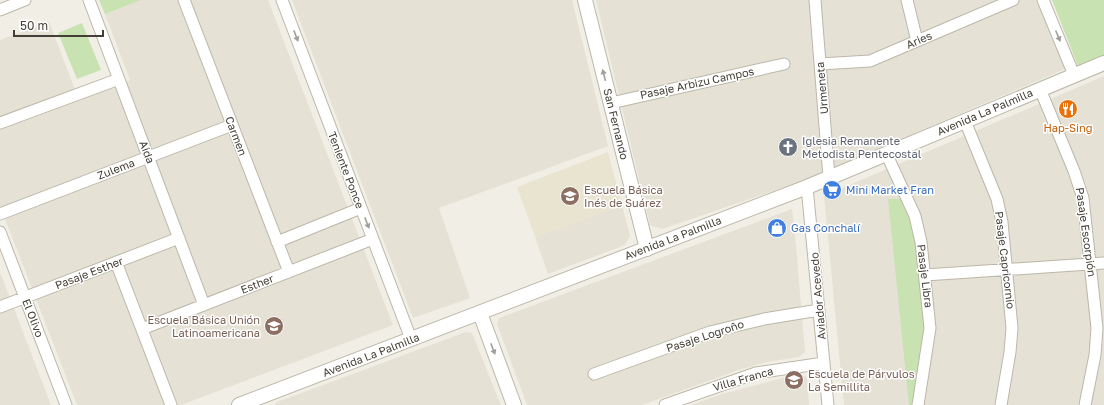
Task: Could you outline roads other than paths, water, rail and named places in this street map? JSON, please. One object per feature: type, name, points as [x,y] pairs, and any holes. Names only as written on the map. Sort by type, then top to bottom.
[{"type":"street","points":[[0,10],[25,0]]},
{"type":"street","name":"Aida","points":[[89,0],[204,305]]},
{"type":"street","name":"Carmen","points":[[184,0],[289,272]]},
{"type":"street","name":"Teniente Ponce","points":[[282,0],[411,339]]},
{"type":"street","name":"San Fernando","points":[[585,0],[647,249]]},
{"type":"street","name":"Urmeneta","points":[[815,0],[829,177]]},
{"type":"street","points":[[907,0],[917,41]]},
{"type":"street","name":"Aries","points":[[820,64],[870,61],[1013,0]]},
{"type":"street","points":[[1043,0],[1074,75]]},
{"type":"street","name":"Avenida La Palmilla","points":[[239,405],[260,401],[411,339],[807,187],[1104,63]]},
{"type":"street","name":"Pasaje Arbizu Campos","points":[[611,102],[784,64]]},
{"type":"street","points":[[0,123],[119,79]]},
{"type":"street","name":"Pasaje Escorpión","points":[[1040,89],[1081,189],[1097,316],[1097,342],[1085,405]]},
{"type":"street","name":"Pasaje Capricornio","points":[[964,121],[999,208],[1012,314],[1012,340],[1001,405]]},
{"type":"street","name":"Zulema","points":[[0,214],[232,125]]},
{"type":"street","name":"Pasaje Libra","points":[[886,153],[916,222],[921,242],[930,315],[930,332],[918,405]]},
{"type":"street","name":"Aviador Acevedo","points":[[807,187],[828,405]]},
{"type":"street","points":[[277,242],[361,208]]},
{"type":"street","name":"El Olivo","points":[[0,232],[66,405]]},
{"type":"street","name":"Pasaje Esther","points":[[0,307],[179,238]]},
{"type":"street","name":"Esther","points":[[142,329],[373,239]]},
{"type":"street","points":[[116,262],[171,405]]},
{"type":"street","points":[[925,275],[1104,263]]},
{"type":"street","name":"Pasaje Logroño","points":[[594,374],[710,332],[764,319],[819,310]]},
{"type":"street","points":[[480,313],[514,405]]},
{"type":"street","name":"Villa Franca","points":[[665,405],[756,373],[824,363]]},
{"type":"place","name":"Hap-Sing","points":[[1068,109]]},
{"type":"place","name":"Iglesia Remanente Metodista Pentecostal","points":[[788,147]]},
{"type":"place","name":"Mini Market Fran","points":[[832,190]]},
{"type":"place","name":"Escuela Básica Inés de Suárez","points":[[570,196]]},
{"type":"place","name":"Gas Conchalí","points":[[777,228]]},
{"type":"place","name":"Escuela Básica Unión Latinoamericana","points":[[274,326]]},
{"type":"place","name":"Escuela de Párvulos La Semillita","points":[[794,380]]}]
